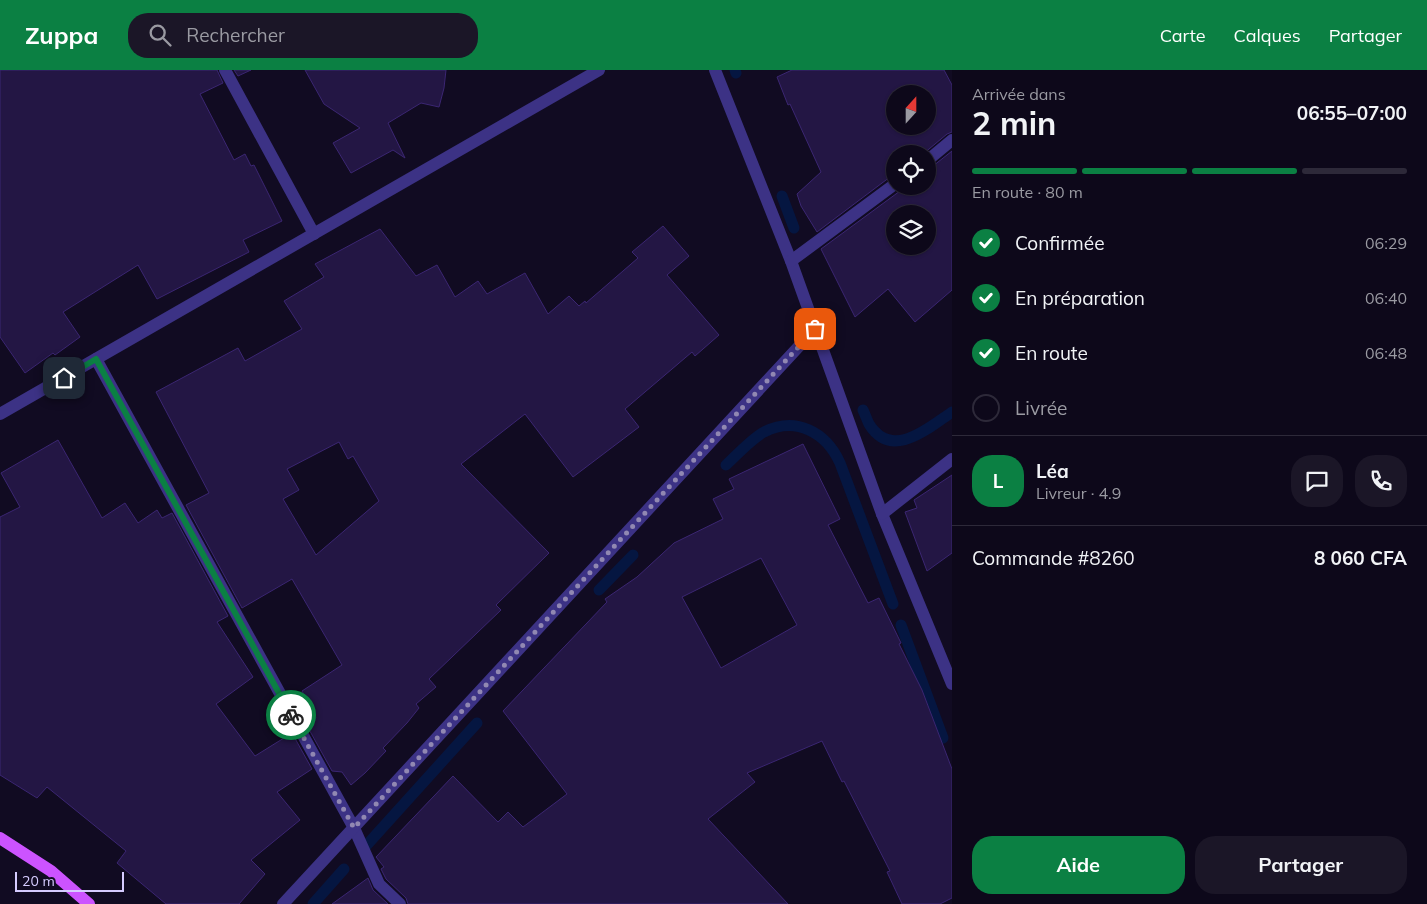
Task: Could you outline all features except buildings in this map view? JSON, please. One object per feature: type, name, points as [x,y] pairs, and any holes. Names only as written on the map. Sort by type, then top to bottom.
[{"type":"main road","points":[[0,838],[51,872],[89,904]]},
{"type":"street","points":[[225,70],[314,234]]},
{"type":"street","points":[[0,414],[599,70]]},
{"type":"street","points":[[715,70],[791,261],[882,514],[952,684]]},
{"type":"street","points":[[936,153],[952,140]]},
{"type":"street","points":[[791,261],[886,191]]},
{"type":"street","points":[[283,904],[815,329]]},
{"type":"street","points":[[96,359],[354,828],[379,884],[400,904]]},
{"type":"street","points":[[882,514],[952,459]]},
{"type":"waterway","points":[[782,196],[794,228]]},
{"type":"waterway","points":[[863,410],[869,424],[878,435],[888,440],[899,441],[921,433],[952,412]]},
{"type":"waterway","points":[[726,465],[754,439],[776,427],[798,427],[818,435],[827,443],[840,463],[893,604]]},
{"type":"waterway","points":[[599,590],[633,555]]},
{"type":"waterway","points":[[901,625],[943,738]]},
{"type":"waterway","points":[[365,847],[477,723]]},
{"type":"waterway","points":[[313,904],[344,869]]},
{"type":"way so far","points":[[291,715],[354,828],[815,329]]},
{"type":"route","points":[[64,378],[96,359],[291,715]]}]
